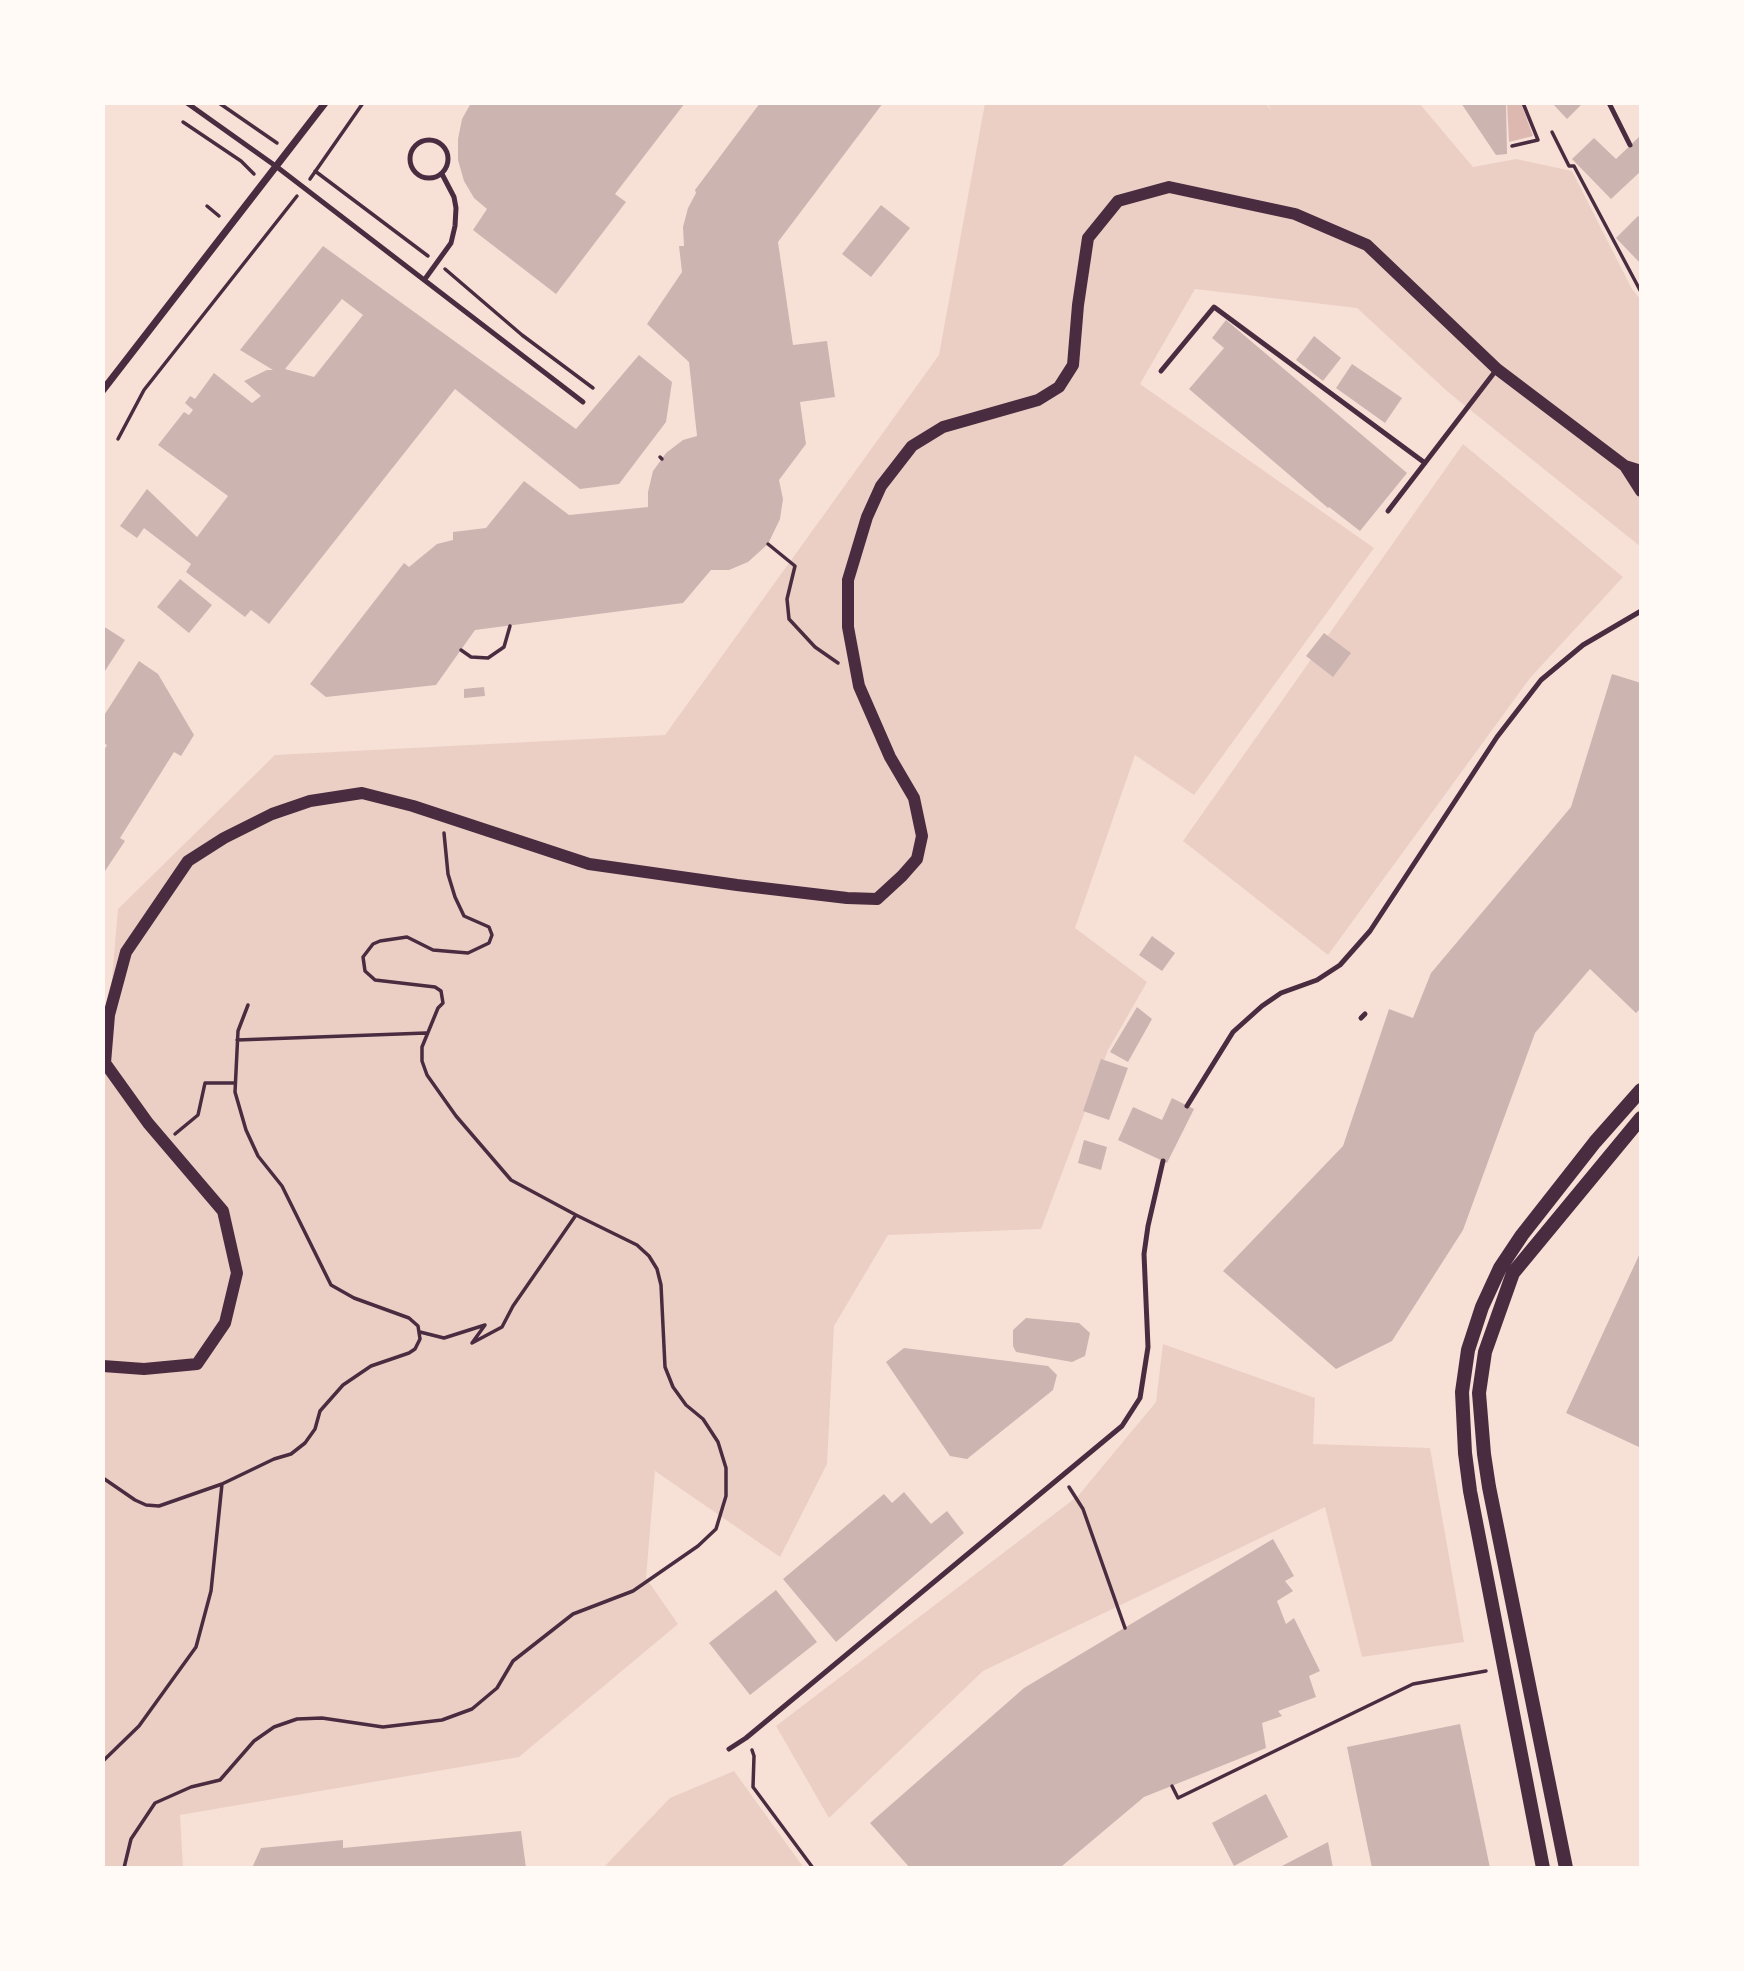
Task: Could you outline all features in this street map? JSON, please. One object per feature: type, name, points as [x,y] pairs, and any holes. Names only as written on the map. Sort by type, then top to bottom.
[{"type":"main road","points":[[1544,1868],[1470,1491],[1462,1392],[1468,1350],[1482,1307],[1500,1268],[1522,1235],[1595,1142],[1641,1090]]},
{"type":"main road","points":[[1566,1868],[1489,1487],[1482,1443],[1479,1393],[1485,1352],[1513,1273],[1641,1118]]},
{"type":"main road","points":[[1595,1142],[1609,1154]]},
{"type":"street","points":[[103,390],[325,103]]},
{"type":"street","points":[[103,1366],[144,1369],[197,1364],[225,1323],[237,1273],[223,1211],[149,1123],[105,1063],[109,1015],[126,952],[188,861],[224,838],[272,814],[310,801],[362,793],[413,806],[589,864],[737,885],[877,899],[917,859],[922,836],[914,798],[890,757],[859,686],[848,627],[848,580],[867,517],[881,486],[912,446],[943,428],[1038,400],[1059,387],[1073,365],[1088,238],[1118,201],[1169,187],[1295,214],[1367,245],[1497,369],[1625,466],[1641,471]]},
{"type":"street","points":[[1625,466],[1641,491]]},
{"type":"lane","points":[[187,103],[304,187],[583,402]]},
{"type":"lane","points":[[1609,103],[1630,145]]},
{"type":"lane","points":[[429,139],[446,148],[449,157],[442,174],[424,178],[416,174],[410,166],[413,147],[420,141],[429,139]]},
{"type":"lane","points":[[425,279],[451,243],[456,208],[454,197],[442,174]]},
{"type":"lane","points":[[1161,371],[1214,307],[1425,463]]},
{"type":"lane","points":[[1388,511],[1497,369]]},
{"type":"lane","points":[[1188,1106],[1233,1032],[1281,993],[1317,980],[1340,965],[1370,931],[1497,737],[1541,680],[1583,645],[1641,611]]},
{"type":"lane","points":[[729,1749],[746,1738],[1122,1426],[1140,1398],[1148,1347],[1144,1254],[1147,1226],[1163,1161]]},
{"type":"lane","points":[[1468,1350],[1485,1352]]},
{"type":"lane","points":[[1462,1392],[1479,1393]]},
{"type":"path","points":[[219,103],[277,144]]},
{"type":"path","points":[[118,439],[144,390],[304,187],[363,103]]},
{"type":"path","points":[[1512,146],[1538,140],[1523,103]]},
{"type":"path","points":[[183,122],[241,161],[254,173]]},
{"type":"path","points":[[1552,132],[1569,166],[1574,166],[1641,292]]},
{"type":"path","points":[[315,171],[437,262],[522,335],[593,388]]},
{"type":"path","points":[[207,206],[220,216]]},
{"type":"path","points":[[768,544],[795,565],[788,599],[789,619],[815,647],[844,669]]},
{"type":"path","points":[[461,650],[471,657],[488,658],[504,647],[510,626]]},
{"type":"path","points":[[124,1868],[131,1839],[155,1803],[191,1787],[220,1780],[254,1741],[274,1727],[298,1719],[321,1718],[383,1727],[442,1720],[472,1709],[497,1688],[513,1661],[573,1614],[633,1591],[698,1546],[716,1529],[726,1496],[726,1468],[718,1442],[704,1419],[686,1405],[673,1387],[665,1367],[660,1285],[657,1269],[649,1256],[637,1245],[511,1180],[456,1116],[427,1075],[422,1061],[422,1047],[426,1033],[443,1003],[441,991],[435,987],[375,980],[369,976],[362,964],[367,950],[380,940],[407,937],[433,950],[468,953],[489,943],[492,935],[489,927],[464,916],[455,897],[446,862],[444,830]]},
{"type":"path","points":[[103,1478],[135,1500],[146,1505],[159,1506],[222,1484],[274,1459],[291,1454],[305,1443],[315,1429],[320,1411],[343,1385],[371,1366],[415,1349],[420,1339],[418,1326],[409,1318],[354,1298],[331,1285],[282,1186],[258,1156],[237,1103],[235,1083],[237,1031],[248,1005]]},
{"type":"path","points":[[237,1040],[426,1033]]},
{"type":"path","points":[[168,1140],[198,1115],[205,1083],[235,1083]]},
{"type":"path","points":[[420,1332],[444,1338],[485,1325],[472,1343],[502,1327],[513,1306],[576,1215]]},
{"type":"path","points":[[1062,1476],[1083,1510],[1125,1628]]},
{"type":"path","points":[[103,1761],[139,1726],[196,1647],[211,1591],[222,1484]]},
{"type":"path","points":[[1172,1786],[1178,1798],[1413,1684],[1486,1671]]},
{"type":"path","points":[[754,1756],[753,1787],[813,1868]]},
{"type":"shaded area","points":[[985,103],[1265,103],[1272,111],[1267,103],[1419,103],[1473,167],[1516,159],[1572,171],[1632,289],[1641,300],[1641,547],[1448,392],[1357,308],[1195,289],[1140,384],[1374,548],[1194,795],[1135,755],[1075,928],[1147,982],[1108,1050],[1041,1229],[888,1235],[834,1326],[827,1464],[780,1557],[655,1471],[646,1578],[678,1624],[519,1757],[180,1815],[183,1868],[103,1868],[103,1083],[118,909],[275,755],[665,735],[939,355]]},
{"type":"shaded area","points":[[1507,103],[1521,103],[1533,136],[1509,142]]},
{"type":"shaded area","points":[[1463,444],[1623,577],[1530,678],[1328,955],[1183,841]]},
{"type":"shaded area","points":[[1163,1344],[1315,1398],[1313,1444],[1430,1448],[1464,1642],[1362,1657],[1325,1507],[983,1671],[829,1818],[776,1726],[1078,1496],[1156,1402]]},
{"type":"shaded area","points":[[734,1771],[804,1868],[603,1868],[670,1798]]},
{"type":"building","points":[[471,103],[685,103],[615,194],[626,202],[556,294],[473,230],[487,209],[474,198],[464,181],[458,160],[462,119]]},
{"type":"building","points":[[760,103],[883,103],[778,242],[793,345],[827,341],[835,397],[800,402],[806,444],[779,480],[783,499],[780,519],[768,544],[748,562],[729,570],[711,570],[683,603],[475,630],[436,685],[326,697],[310,684],[404,563],[409,567],[437,544],[453,540],[453,532],[486,528],[524,481],[569,515],[648,507],[653,471],[666,453],[683,440],[697,436],[689,362],[647,324],[682,272],[679,246],[684,246],[683,227],[695,190]]},
{"type":"building","points":[[1461,103],[1506,103],[1507,154],[1496,155]]},
{"type":"building","points":[[1552,103],[1583,103],[1567,119]]},
{"type":"building","points":[[1641,135],[1641,171],[1611,199],[1572,159],[1594,138],[1616,159]]},
{"type":"building","points":[[881,205],[910,228],[871,277],[842,254]]},
{"type":"building","points":[[1638,216],[1641,219],[1641,264],[1616,238]]},
{"type":"building","points":[[323,246],[576,429],[639,355],[672,382],[666,422],[619,484],[580,489],[455,389],[269,624],[251,610],[245,617],[186,572],[191,564],[144,528],[137,538],[120,526],[147,489],[197,537],[228,496],[158,445],[184,412],[189,415],[193,410],[185,403],[190,396],[195,399],[214,373],[252,403],[261,396],[244,381],[267,370],[273,370],[240,350]],"holes":[[[342,299],[363,315],[314,377],[285,369]]]},
{"type":"building","points":[[1226,320],[1407,473],[1360,531],[1328,508],[1189,389],[1224,348],[1212,338]]},
{"type":"building","points":[[1314,336],[1341,358],[1323,381],[1296,360]]},
{"type":"building","points":[[1352,364],[1402,398],[1385,423],[1336,388]]},
{"type":"building","points":[[180,579],[212,605],[189,633],[157,607]]},
{"type":"building","points":[[103,626],[125,640],[103,674]]},
{"type":"building","points":[[1324,633],[1351,653],[1333,677],[1306,656]]},
{"type":"building","points":[[139,661],[158,674],[194,735],[181,756],[174,752],[120,838],[125,841],[103,874],[103,752],[107,745],[103,743],[103,717]]},
{"type":"building","points":[[1612,674],[1641,683],[1641,1008],[1636,1013],[1590,969],[1535,1033],[1463,1230],[1392,1341],[1336,1369],[1223,1271],[1343,1146],[1389,1009],[1413,1018],[1431,973],[1571,807]]},
{"type":"building","points":[[484,687],[485,696],[464,698],[464,689]]},
{"type":"building","points":[[1152,936],[1175,953],[1162,971],[1139,955]]},
{"type":"building","points":[[1137,1007],[1152,1019],[1128,1062],[1110,1052]]},
{"type":"building","points":[[1101,1059],[1128,1068],[1109,1120],[1083,1111]]},
{"type":"building","points":[[1172,1098],[1194,1109],[1167,1163],[1118,1140],[1133,1107],[1162,1120]]},
{"type":"building","points":[[1084,1140],[1107,1147],[1101,1170],[1078,1163]]},
{"type":"building","points":[[1641,1251],[1641,1448],[1566,1413]]},
{"type":"building","points":[[1026,1318],[1079,1323],[1090,1333],[1085,1356],[1072,1362],[1016,1352],[1013,1346],[1013,1330]]},
{"type":"building","points":[[904,1348],[1048,1366],[1057,1375],[1053,1390],[967,1459],[950,1456],[886,1362]]},
{"type":"building","points":[[904,1492],[931,1524],[947,1511],[964,1533],[836,1642],[783,1579],[884,1494],[892,1503]]},
{"type":"building","points":[[1273,1539],[1294,1576],[1285,1581],[1293,1591],[1277,1601],[1286,1624],[1294,1618],[1320,1671],[1309,1676],[1316,1697],[1278,1711],[1282,1716],[1262,1723],[1266,1748],[1144,1797],[1062,1866],[1063,1868],[910,1868],[870,1823],[1024,1688]]},
{"type":"building","points":[[776,1590],[817,1642],[750,1695],[709,1643]]},
{"type":"building","points":[[1460,1724],[1490,1868],[1372,1868],[1347,1747]]},
{"type":"building","points":[[1266,1794],[1288,1837],[1234,1866],[1212,1823]]},
{"type":"building","points":[[521,1831],[526,1868],[252,1868],[261,1848],[343,1840],[343,1848]]},
{"type":"building","points":[[1328,1842],[1333,1868],[1278,1868]]}]
